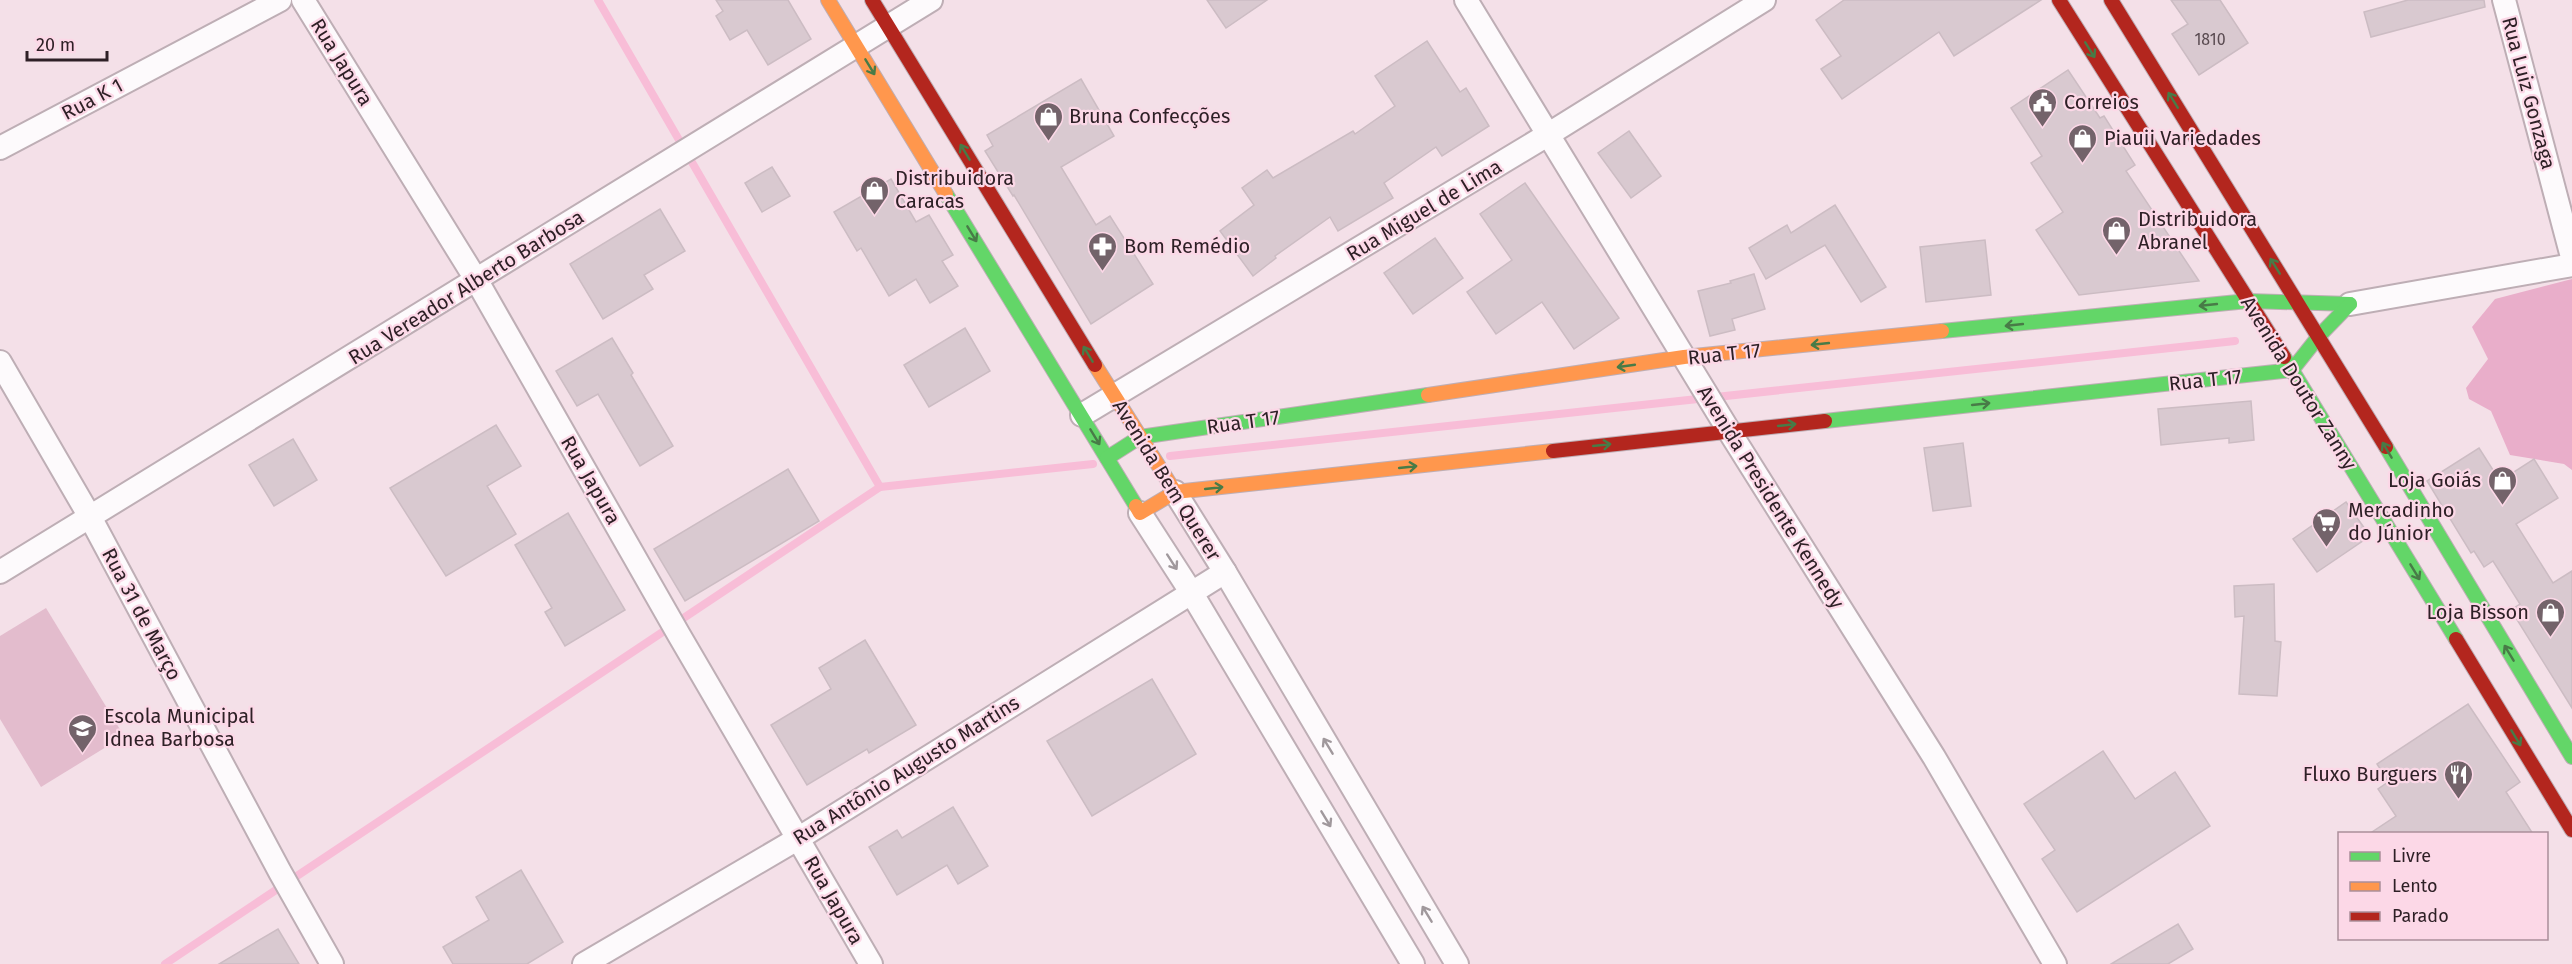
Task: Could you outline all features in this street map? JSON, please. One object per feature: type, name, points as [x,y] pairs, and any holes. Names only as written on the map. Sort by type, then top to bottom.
[{"type":"street","name":"Rua K 1","points":[[0,148],[280,0]]},
{"type":"street","name":"Rua Japura","points":[[303,0],[477,280],[679,635],[871,964]]},
{"type":"street","name":"Avenida Bem Querer","points":[[828,0],[1140,513],[1191,592],[1413,964]]},
{"type":"street","name":"Avenida Bem Querer","points":[[872,0],[1114,397],[1225,572],[1457,964]]},
{"type":"street","name":"Rua Vereador Alberto Barbosa","points":[[0,572],[931,0]]},
{"type":"street","name":"Avenida Presidente Kennedy","points":[[1466,0],[1729,431],[1934,757],[2055,964]]},
{"type":"street","name":"Rua Miguel de Lima","points":[[1082,415],[1549,134],[1764,0]]},
{"type":"street","name":"Avenida Doutor Zanny","points":[[2059,0],[2292,370],[2572,830]]},
{"type":"street","name":"Avenida Doutor Zanny","points":[[2111,0],[2319,336],[2572,757]]},
{"type":"street","name":"Rua Luiz Gonzaga","points":[[2504,0],[2572,256]]},
{"type":"street","name":"Rua T 17","points":[[1107,458],[1140,437],[1684,357],[2248,301],[2350,304],[2572,265]]},
{"type":"street","points":[[2292,370],[2319,336],[2350,304]]},
{"type":"street","name":"Rua 31 de Março","points":[[0,362],[90,517],[280,872],[332,964]]},
{"type":"street","name":"Rua T 17","points":[[1140,513],[1175,492],[2292,370]]},
{"type":"street","name":"Rua Antônio Augusto Martins","points":[[584,964],[799,838],[1225,572]]},
{"type":"shaded area","points":[[2572,279],[2572,470],[2564,464],[2510,455],[2491,411],[2469,399],[2466,388],[2488,359],[2472,327],[2495,299]]},
{"type":"shaded area","points":[[46,608],[124,736],[41,787],[0,719],[0,636]]},
{"type":"building","points":[[716,0],[788,0],[811,39],[768,65],[747,30],[730,40],[716,16],[723,11]]},
{"type":"building","points":[[1207,0],[1267,0],[1226,28]]},
{"type":"building","points":[[1844,0],[2041,0],[1954,56],[1939,32],[1842,99],[1821,69],[1841,56],[1816,20]]},
{"type":"building","points":[[2171,0],[2220,0],[2248,43],[2199,75],[2172,34],[2188,24]]},
{"type":"building","points":[[2408,0],[2484,0],[2485,7],[2371,37],[2364,12]]},
{"type":"building","points":[[1427,41],[1460,92],[1466,88],[1489,126],[1442,156],[1436,147],[1384,183],[1393,198],[1338,231],[1330,217],[1275,256],[1276,258],[1253,276],[1220,231],[1254,205],[1242,188],[1267,170],[1273,178],[1353,131],[1355,134],[1395,106],[1375,76]]},
{"type":"building","points":[[2068,70],[2100,118],[2104,116],[2135,165],[2126,171],[2199,281],[2079,295],[2036,230],[2063,212],[2031,163],[2042,156],[2011,108]]},
{"type":"building","points":[[1081,79],[1114,136],[1061,167],[1096,225],[1110,216],[1153,284],[1091,324],[985,151],[993,146],[987,135]]},
{"type":"building","points":[[1629,131],[1661,176],[1631,198],[1598,153]]},
{"type":"building","points":[[772,167],[790,196],[762,212],[745,183]]},
{"type":"building","points":[[891,179],[916,222],[929,215],[953,255],[942,261],[958,286],[930,303],[916,279],[889,296],[861,248],[857,251],[834,212]]},
{"type":"building","points":[[1525,183],[1619,318],[1574,349],[1542,302],[1496,334],[1467,292],[1512,260],[1480,214]]},
{"type":"building","points":[[1835,205],[1886,287],[1861,302],[1825,245],[1766,279],[1749,248],[1787,225],[1791,233]]},
{"type":"building","points":[[660,209],[685,251],[644,275],[653,289],[603,319],[570,264]]},
{"type":"building","points":[[1435,238],[1463,278],[1413,314],[1384,273]]},
{"type":"building","points":[[1985,240],[1991,295],[1926,302],[1920,247]]},
{"type":"building","points":[[1754,274],[1765,309],[1732,319],[1735,330],[1710,336],[1698,291],[1731,283],[1730,281]]},
{"type":"building","points":[[965,328],[990,371],[929,407],[904,365]]},
{"type":"building","points":[[612,338],[673,446],[640,466],[598,394],[577,406],[556,371]]},
{"type":"building","points":[[2251,401],[2254,440],[2229,443],[2229,438],[2161,445],[2158,409]]},
{"type":"building","points":[[496,425],[521,466],[487,486],[516,534],[446,576],[390,488]]},
{"type":"building","points":[[293,439],[317,480],[274,506],[249,465]]},
{"type":"building","points":[[1963,443],[1971,506],[1933,511],[1924,448]]},
{"type":"building","points":[[2479,448],[2500,481],[2534,459],[2558,498],[2516,524],[2553,583],[2572,571],[2572,708],[2511,610],[2520,604],[2493,561],[2484,567],[2474,551],[2471,553],[2427,481]]},
{"type":"building","points":[[788,469],[819,521],[685,601],[654,549]]},
{"type":"building","name":"Mercadinho do Júnior","points":[[2346,502],[2370,536],[2317,572],[2293,539]]},
{"type":"building","points":[[568,513],[625,610],[565,646],[545,612],[552,608],[515,545]]},
{"type":"building","points":[[2274,584],[2275,641],[2281,642],[2277,696],[2239,694],[2244,616],[2235,617],[2234,586]]},
{"type":"building","points":[[865,640],[916,725],[869,753],[867,749],[807,785],[771,725],[831,689],[819,668]]},
{"type":"building","points":[[1152,679],[1196,754],[1092,816],[1047,741]]},
{"type":"building","points":[[2468,704],[2520,782],[2506,792],[2532,832],[2372,832],[2396,816],[2378,789],[2388,782],[2377,764]]},
{"type":"building","points":[[2103,751],[2135,799],[2175,772],[2210,826],[2077,912],[2042,859],[2055,850],[2024,804]]},
{"type":"building","points":[[953,807],[988,866],[958,884],[947,865],[897,895],[869,847],[897,830],[902,838]]},
{"type":"building","points":[[521,870],[563,942],[527,964],[453,964],[443,947],[489,920],[476,897]]},
{"type":"building","points":[[2178,924],[2193,949],[2168,964],[2111,964]]},
{"type":"building","points":[[278,929],[299,964],[219,964]]},
{"type":"waterway","points":[[598,0],[880,487]]},
{"type":"waterway","points":[[1170,456],[2235,341]]},
{"type":"waterway","points":[[165,964],[880,487],[1093,464]]},
{"type":"traffic: fast","points":[[946,194],[1136,506]]},
{"type":"traffic: fast","points":[[1942,331],[2248,301],[2350,304]]},
{"type":"traffic: fast","points":[[1825,421],[2292,370],[2319,336],[2350,304]]},
{"type":"traffic: fast","points":[[2284,357],[2456,639]]},
{"type":"traffic: fast","points":[[1107,458],[1140,437],[1428,395]]},
{"type":"traffic: fast","points":[[2386,447],[2572,757]]},
{"type":"traffic: slow","points":[[828,0],[946,194]]},
{"type":"traffic: slow","points":[[1428,395],[1684,357],[1942,331]]},
{"type":"traffic: slow","points":[[1095,365],[1175,492]]},
{"type":"traffic: slow","points":[[1136,506],[1140,513],[1175,492],[1553,451]]},
{"type":"traffic: jam","points":[[872,0],[1095,365]]},
{"type":"traffic: jam","points":[[2059,0],[2284,357]]},
{"type":"traffic: jam","points":[[2111,0],[2386,447]]},
{"type":"traffic: jam","points":[[1553,451],[1825,421]]},
{"type":"traffic: jam","points":[[2456,639],[2572,830]]},
{"type":"place","name":"Correios","points":[[2043,128]]},
{"type":"place","name":"Bruna Confecções","points":[[1048,142]]},
{"type":"place","name":"Piauii Variedades","points":[[2083,164]]},
{"type":"place","name":"Distribuidora Caracas","points":[[874,216]]},
{"type":"place","name":"Distribuidora Abranel","points":[[2117,256]]},
{"type":"place","name":"Bom Remédio","points":[[1103,272]]},
{"type":"place","name":"Loja Goiás","points":[[2502,506]]},
{"type":"place","name":"Mercadinho do Júnior","points":[[2327,548]]},
{"type":"place","name":"Loja Bisson","points":[[2550,638]]},
{"type":"place","name":"Escola Municipal Idnea Barbosa","points":[[83,754]]},
{"type":"place","name":"Fluxo Burguers","points":[[2458,800]]}]
